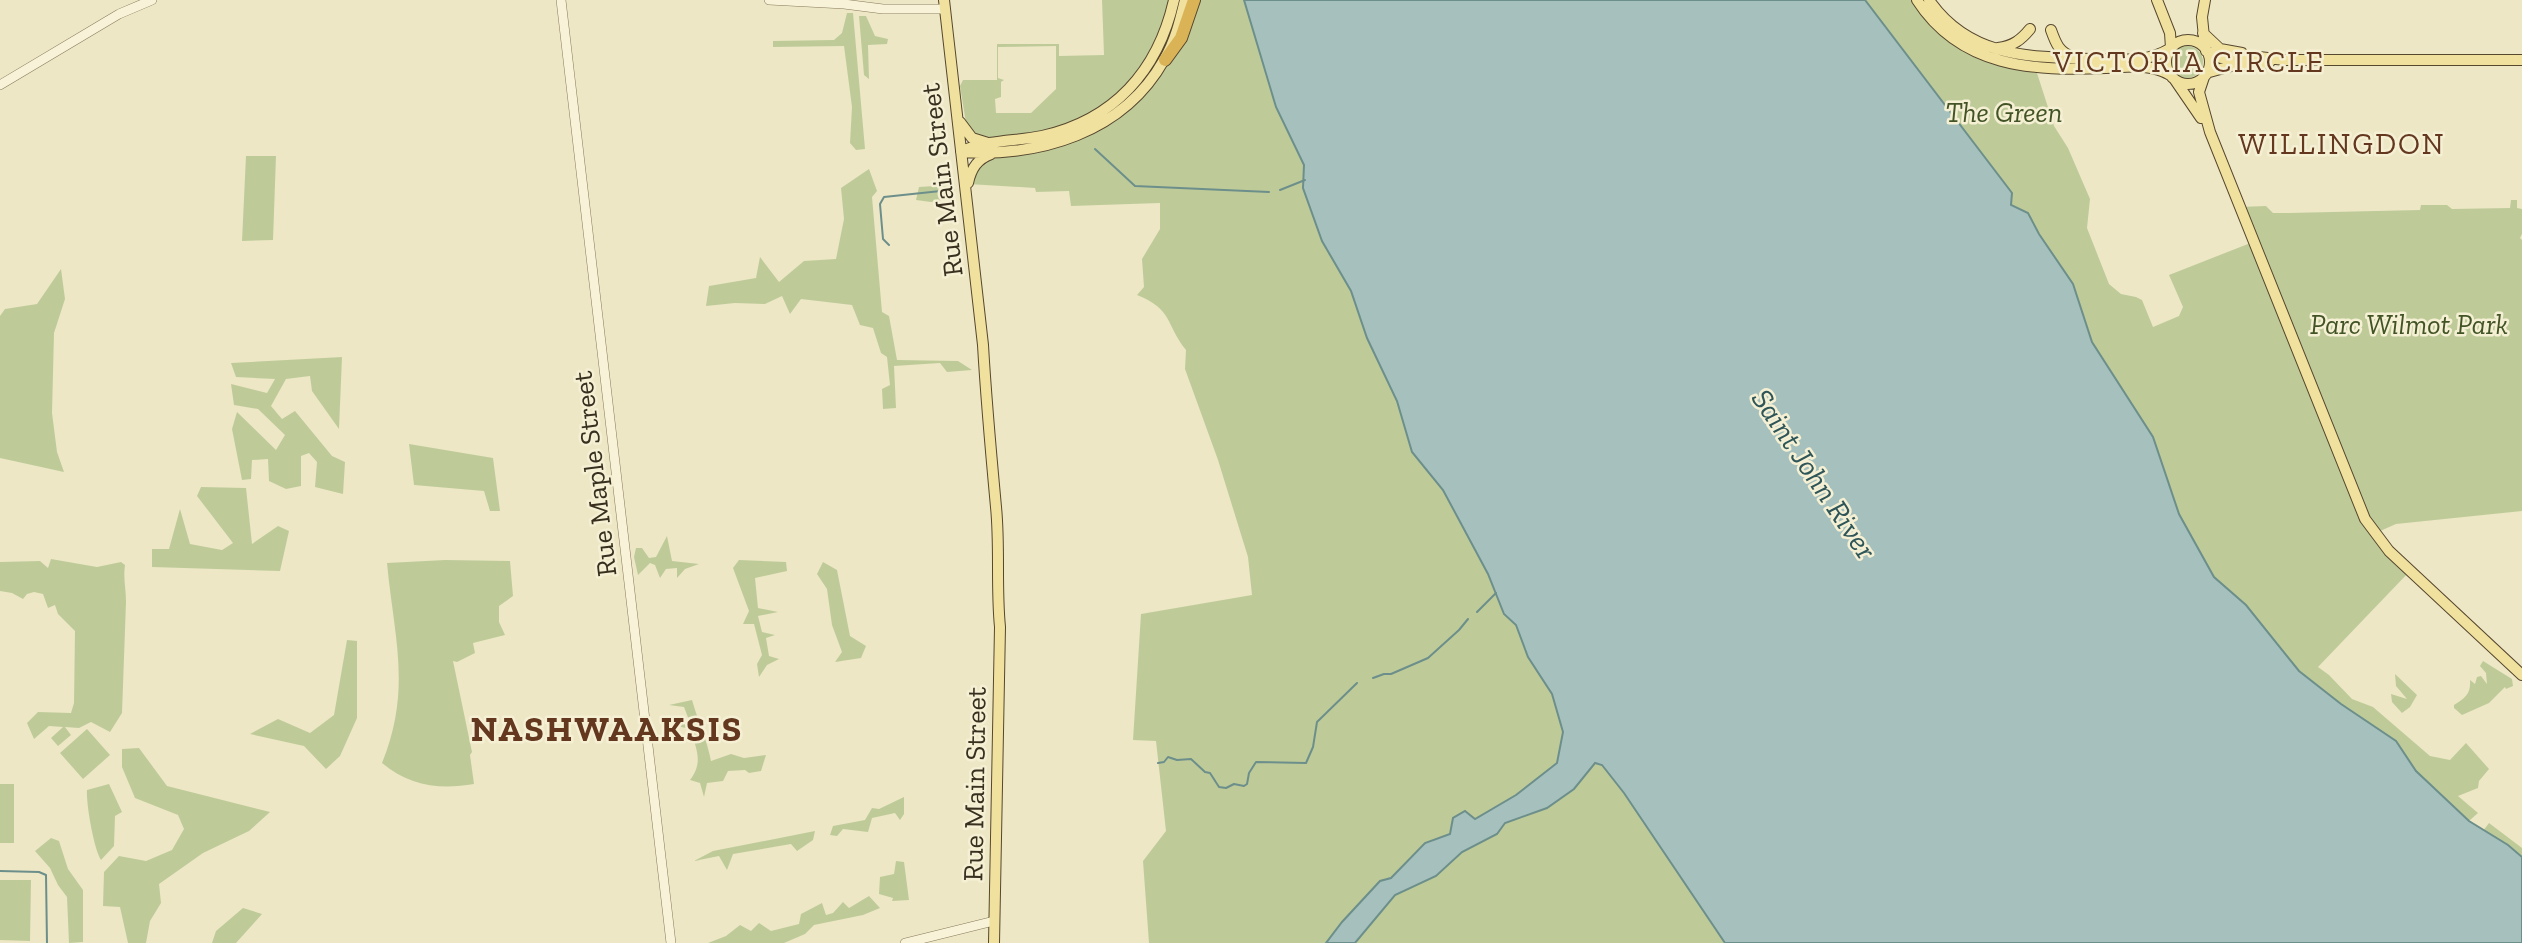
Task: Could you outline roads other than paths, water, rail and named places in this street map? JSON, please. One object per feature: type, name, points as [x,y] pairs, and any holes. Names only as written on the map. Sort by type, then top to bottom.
[{"type":"highway","points":[[1165,60],[1181,38],[1194,0]]},
{"type":"main road","points":[[966,193],[974,167],[992,148],[1069,129],[1111,105],[1137,81],[1164,36],[1174,0]]},
{"type":"main road","points":[[961,152],[1057,143],[1103,124],[1138,95],[1165,60],[1185,0]]},
{"type":"main road","points":[[1917,0],[1945,32],[1974,51],[1998,61],[2029,67],[2073,69],[2129,63],[2153,58],[2182,41],[2197,43],[2221,58],[2259,57],[2285,60]]},
{"type":"main road","points":[[1929,0],[1959,30],[2011,54],[2129,63],[2154,68],[2187,84],[2231,66],[2285,60],[2522,60]]},
{"type":"main road","points":[[2157,0],[2169,28],[2171,48],[2166,61],[2172,78],[2210,132]]},
{"type":"main road","points":[[2205,0],[2203,33],[2209,62],[2199,92],[2210,132],[2370,527],[2389,551],[2522,675]]},
{"type":"main road","name":"Rue Main Street","points":[[944,5],[983,345],[983,373],[996,508],[1000,626],[994,943]]},
{"type":"main road","points":[[1993,48],[2013,45],[2030,29]]},
{"type":"main road","points":[[2051,30],[2058,49],[2076,58]]},
{"type":"main road","points":[[2203,33],[2225,51],[2266,53],[2285,60]]},
{"type":"main road","points":[[957,114],[970,136],[992,148]]},
{"type":"street","points":[[0,85],[119,14],[152,0]]},
{"type":"street","name":"Rue Maple Street","points":[[561,0],[671,943]]},
{"type":"street","points":[[769,0],[882,9],[944,5]]},
{"type":"street","points":[[905,943],[994,920]]},
{"type":"water","name":"Saint John River","points":[[1244,0],[1865,0],[2012,193],[2011,205],[2028,213],[2073,284],[2092,342],[2153,437],[2179,514],[2214,577],[2246,605],[2299,671],[2341,704],[2396,741],[2416,771],[2469,821],[2522,857],[2522,943],[1725,943],[1624,793],[1602,765],[1595,763],[1574,789],[1547,808],[1505,823],[1497,834],[1462,852],[1436,876],[1395,895],[1355,943],[1326,943],[1380,881],[1391,878],[1425,843],[1450,834],[1453,818],[1465,811],[1475,819],[1516,795],[1557,763],[1563,732],[1552,694],[1528,657],[1516,625],[1504,614],[1488,574],[1443,490],[1412,452],[1397,401],[1367,338],[1351,291],[1322,241],[1303,188],[1304,165],[1276,107]]},
{"type":"waterway","points":[[1095,149],[1135,186],[1269,192]]},
{"type":"waterway","points":[[1280,190],[1305,180]]},
{"type":"waterway","points":[[889,245],[883,239],[880,204],[884,197],[950,190]]},
{"type":"waterway","points":[[1477,612],[1496,593]]},
{"type":"waterway","points":[[1373,678],[1391,674],[1428,658],[1468,619]]},
{"type":"waterway","points":[[1158,763],[1164,762],[1168,757],[1177,760],[1191,759],[1205,772],[1210,773],[1219,787],[1226,788],[1234,784],[1247,784],[1249,773],[1256,762],[1306,763],[1313,747],[1317,722],[1357,683]]},
{"type":"waterway","points":[[0,871],[39,872],[46,875],[47,943]]},
{"type":"district","name":"VICTORIA CIRCLE","points":[[2189,62]]},
{"type":"district","name":"WILLINGDON","points":[[2342,144]]},
{"type":"district","name":"NASHWAAKSIS","points":[[607,729]]},
{"type":"park label","name":"The Green","points":[[2004,112]]},
{"type":"park label","name":"Parc Wilmot Park","points":[[2409,324]]}]
